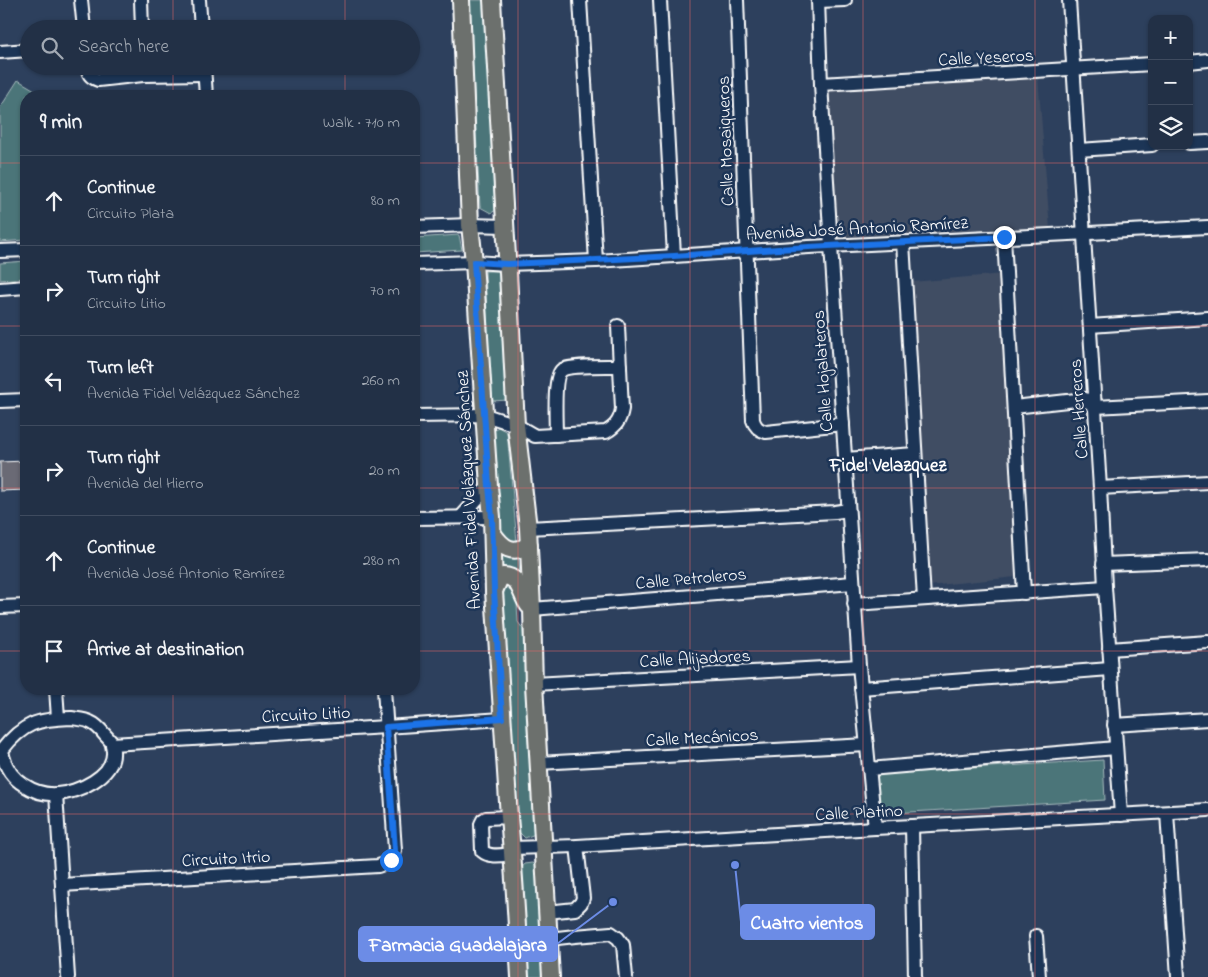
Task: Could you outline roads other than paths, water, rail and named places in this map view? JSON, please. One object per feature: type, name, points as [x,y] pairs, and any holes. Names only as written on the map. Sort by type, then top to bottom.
[{"type":"main road","name":"Avenida Fidel Velázquez Sánchez","points":[[461,0],[470,225],[492,517],[494,591],[520,977]]},
{"type":"main road","points":[[492,0],[516,425],[528,528],[538,763],[551,977]]},
{"type":"main road","points":[[493,534],[499,543],[509,549],[520,550],[529,545]]},
{"type":"main road","points":[[494,591],[499,580],[503,576],[508,576],[518,582],[526,602],[532,609]]},
{"type":"street","points":[[81,0],[83,20]]},
{"type":"street","points":[[141,0],[142,20]]},
{"type":"street","points":[[199,0],[200,20]]},
{"type":"street","points":[[580,0],[596,260]]},
{"type":"street","points":[[660,0],[674,256]]},
{"type":"street","name":"Calle Mosaiqueros","points":[[737,0],[754,425],[766,432],[843,424]]},
{"type":"street","points":[[818,1],[845,0]]},
{"type":"street","name":"Calle Herreros","points":[[1069,0],[1100,488],[1103,564],[1121,815]]},
{"type":"street","name":"Calle Hojalateros","points":[[818,1],[821,84],[858,666],[875,828]]},
{"type":"street","points":[[0,52],[20,51]]},
{"type":"street","points":[[1193,62],[1208,60]]},
{"type":"street","name":"Calle Yeseros","points":[[821,84],[1148,64]]},
{"type":"street","points":[[90,75],[98,80],[123,75]]},
{"type":"street","points":[[204,75],[206,90]]},
{"type":"street","points":[[1193,143],[1208,142]]},
{"type":"street","points":[[1079,150],[1148,145]]},
{"type":"street","points":[[420,227],[505,226]]},
{"type":"street","name":"Avenida José Antonio Ramírez","points":[[420,264],[474,262],[507,264],[596,260],[1208,227]]},
{"type":"street","points":[[1004,237],[1024,593]]},
{"type":"street","points":[[903,242],[924,599]]},
{"type":"street","points":[[0,251],[20,250]]},
{"type":"street","points":[[0,289],[20,288]]},
{"type":"street","points":[[1090,326],[1208,318]]},
{"type":"street","points":[[420,416],[485,415],[516,425],[535,436],[606,432],[614,427],[620,419],[622,409],[618,326]]},
{"type":"street","points":[[556,435],[556,390],[557,377],[560,371],[563,368],[620,366]]},
{"type":"street","points":[[1014,407],[1085,399],[1095,408],[1208,402]]},
{"type":"street","points":[[0,402],[20,400]]},
{"type":"street","points":[[845,459],[915,454]]},
{"type":"street","points":[[1100,488],[1208,482]]},
{"type":"street","points":[[461,517],[489,486]]},
{"type":"street","points":[[528,528],[848,510]]},
{"type":"street","points":[[420,518],[492,517]]},
{"type":"street","points":[[1103,564],[1208,560]]},
{"type":"street","name":"Calle Petroleros","points":[[532,609],[853,582]]},
{"type":"street","points":[[854,604],[1105,587]]},
{"type":"street","points":[[0,607],[20,606]]},
{"type":"street","points":[[1109,649],[1208,642]]},
{"type":"street","name":"Calle Alijadores","points":[[534,684],[858,666]]},
{"type":"street","points":[[861,688],[1110,669]]},
{"type":"street","points":[[56,695],[58,718]]},
{"type":"street","points":[[384,695],[386,727]]},
{"type":"street","points":[[58,718],[71,718],[90,722],[112,744],[112,761],[101,777],[89,785],[70,792],[56,794],[31,789],[17,780],[8,770],[1,750],[18,732],[47,719],[58,718]]},
{"type":"street","name":"Circuito Litio","points":[[112,744],[502,718]]},
{"type":"street","points":[[1114,725],[1208,719]]},
{"type":"street","name":"Circuito Itrio","points":[[62,885],[378,866],[391,860],[395,850],[386,727]]},
{"type":"street","name":"Calle Mecánicos","points":[[538,763],[867,746]]},
{"type":"street","points":[[869,769],[1116,748]]},
{"type":"street","points":[[56,794],[68,977]]},
{"type":"street","name":"Calle Platino","points":[[509,817],[486,818],[483,820],[481,824],[482,852],[489,856],[543,847],[1208,810]]},
{"type":"street","points":[[1167,813],[1178,977]]},
{"type":"street","points":[[912,826],[916,977]]},
{"type":"street","points":[[547,912],[575,909],[581,903],[577,846]]},
{"type":"street","points":[[549,939],[611,933],[623,945],[626,977]]},
{"type":"street","points":[[1036,936],[1039,977]]},
{"type":"place","name":"Cuatro vientos","points":[[735,865]]},
{"type":"place","name":"Farmacia Guadalajara","points":[[613,902]]},
{"type":"district","name":"Fidel Velazquez","points":[[888,464]]}]
